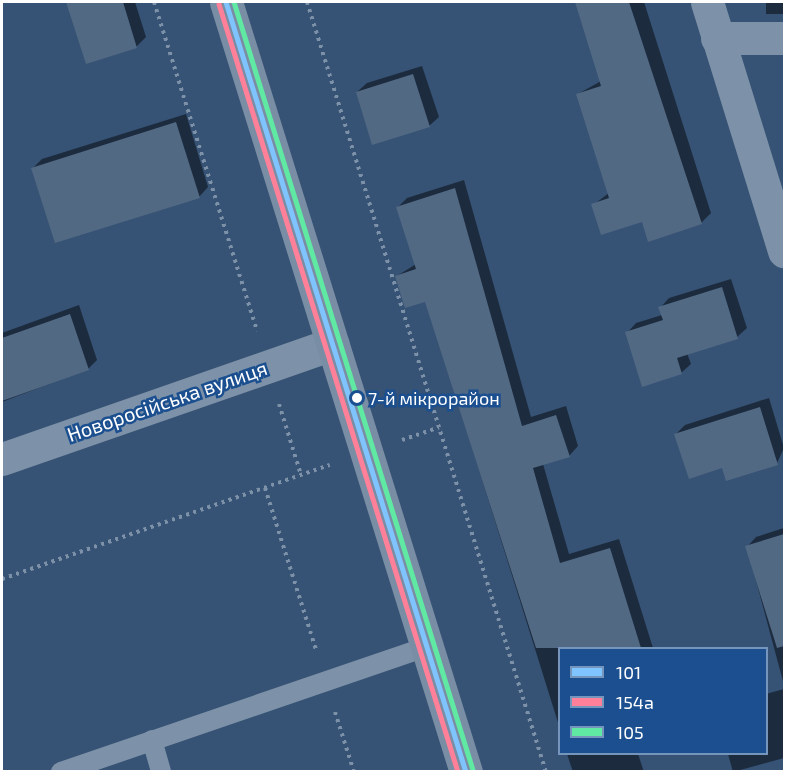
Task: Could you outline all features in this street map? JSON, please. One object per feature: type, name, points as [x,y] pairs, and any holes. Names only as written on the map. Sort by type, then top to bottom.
[{"type":"street","points":[[226,2],[466,771]]},
{"type":"street","points":[[707,2],[784,251]]},
{"type":"street","points":[[717,38],[784,38]]},
{"type":"street","name":"Новоросійська вулиця","points":[[2,459],[333,344]]},
{"type":"lane","points":[[61,771],[427,647]]},
{"type":"lane","points":[[152,740],[161,771]]},
{"type":"path","points":[[154,2],[301,475]]},
{"type":"path","points":[[307,2],[546,771]]},
{"type":"path","points":[[2,579],[439,428]]},
{"type":"path","points":[[265,488],[354,771]]},
{"type":"building","points":[[66,2],[123,2],[137,48],[86,64]]},
{"type":"building","points":[[575,2],[629,2],[702,224],[648,242],[642,222],[601,235],[591,204],[609,198],[576,94],[601,86]]},
{"type":"building","points":[[413,74],[430,127],[372,145],[356,92]]},
{"type":"building","points":[[176,122],[200,198],[55,243],[31,168]]},
{"type":"building","points":[[455,188],[522,426],[556,415],[570,457],[533,468],[560,563],[610,548],[641,647],[536,648],[425,302],[405,308],[395,276],[416,269],[396,207]]},
{"type":"building","points":[[722,287],[738,339],[677,358],[682,374],[642,387],[625,332],[663,320],[658,307]]},
{"type":"building","points":[[70,314],[89,370],[2,401],[2,338]]},
{"type":"building","points":[[760,407],[778,465],[726,481],[722,468],[689,479],[674,434]]},
{"type":"building","points":[[784,534],[784,646],[777,648],[745,546]]},
{"type":"transit line","name":"101","points":[[226,2],[466,772]]},
{"type":"transit line","name":"105","points":[[234,2],[473,770]]},
{"type":"transit line","name":"154а","points":[[219,4],[458,772]]},
{"type":"place","name":"7-й мікрорайон","points":[[357,398]]}]
